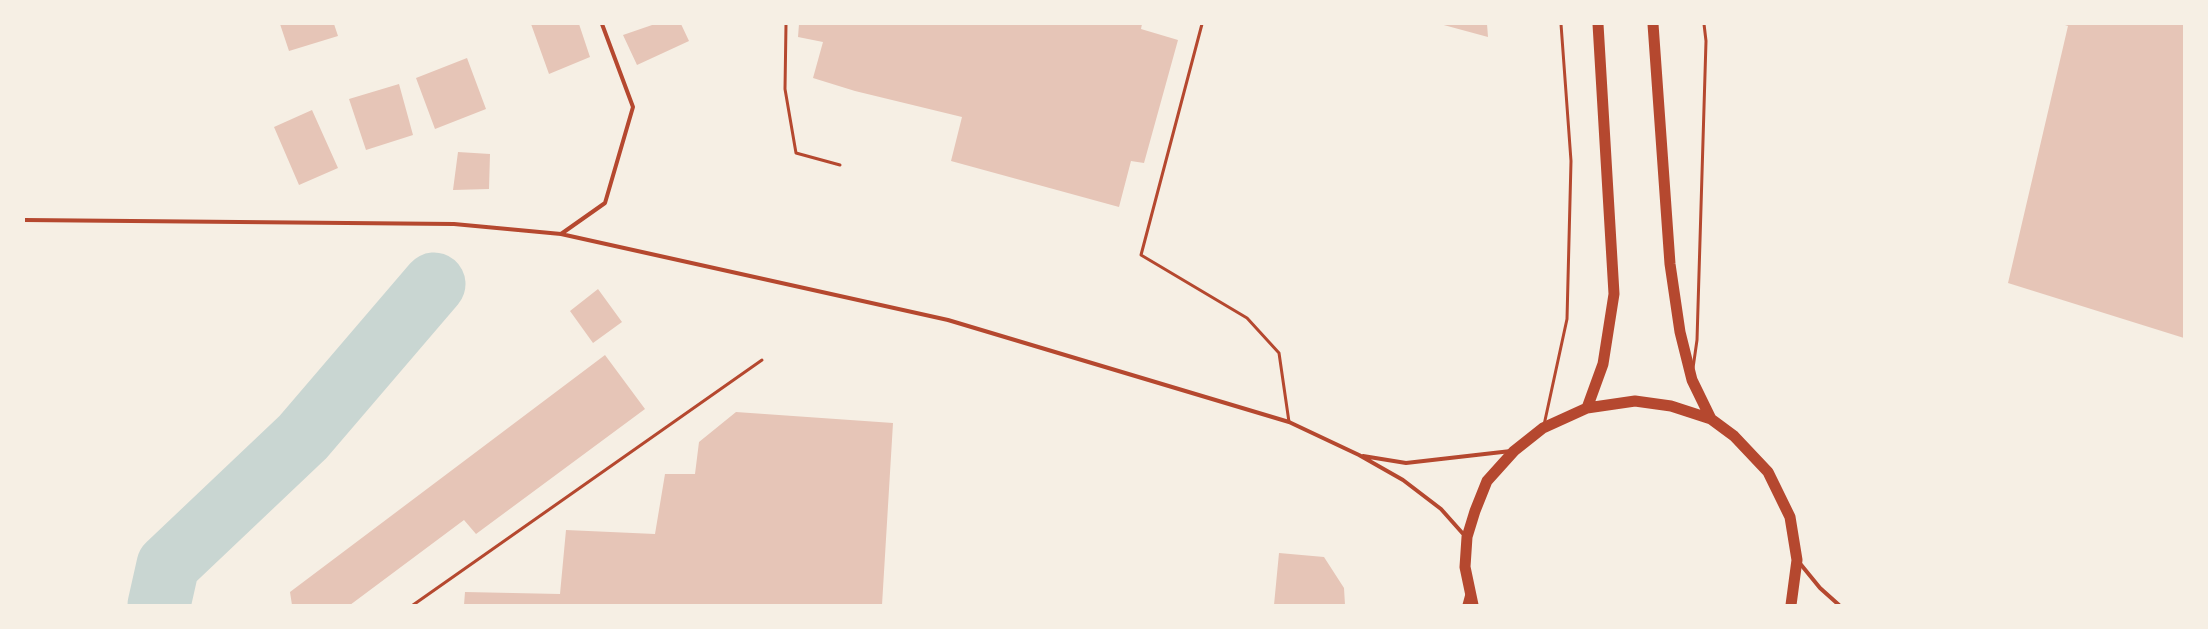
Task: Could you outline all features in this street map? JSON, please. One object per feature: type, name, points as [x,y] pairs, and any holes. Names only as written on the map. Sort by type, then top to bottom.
[{"type":"highway","points":[[1587,408],[1603,364],[1614,294],[1598,24]]},
{"type":"highway","points":[[1653,24],[1670,264],[1680,332],[1692,380],[1711,419]]},
{"type":"highway","points":[[1473,605],[1469,593],[1466,568],[1467,537],[1474,511],[1487,481],[1514,451],[1543,428],[1587,408],[1635,401],[1671,406],[1711,419],[1734,436],[1768,472],[1790,517],[1797,560],[1791,605]]},
{"type":"street","points":[[561,234],[605,203],[633,107],[602,24]]},
{"type":"street","points":[[24,220],[454,224],[561,234],[948,320],[1289,422],[1359,455],[1403,480],[1441,509],[1467,537]]},
{"type":"street","points":[[1359,455],[1406,462],[1514,451]]},
{"type":"street","points":[[1797,560],[1820,588],[1839,605]]},
{"type":"street","points":[[1466,605],[1469,593]]},
{"type":"lane","points":[[786,24],[785,88],[796,154],[840,165]]},
{"type":"lane","points":[[1202,24],[1141,255],[1247,318],[1274,347],[1279,353],[1289,422]]},
{"type":"lane","points":[[1543,428],[1567,320],[1571,161],[1561,24]]},
{"type":"lane","points":[[1692,380],[1698,333],[1706,42],[1704,24]]},
{"type":"lane","points":[[413,605],[762,360]]},
{"type":"building","points":[[280,24],[334,24],[338,36],[289,51]]},
{"type":"building","points":[[531,24],[579,24],[590,57],[549,74]]},
{"type":"building","points":[[655,24],[681,24],[689,41],[637,65],[623,35]]},
{"type":"building","points":[[799,24],[1142,24],[1141,29],[1178,40],[1144,163],[1131,161],[1119,207],[951,161],[962,117],[855,91],[813,78],[823,42],[798,37]]},
{"type":"building","points":[[1440,24],[1487,24],[1488,37]]},
{"type":"building","points":[[2062,24],[2184,24],[2184,338],[2008,283],[2068,26]]},
{"type":"building","points":[[467,58],[486,109],[435,129],[416,78]]},
{"type":"building","points":[[399,84],[413,135],[366,150],[349,99]]},
{"type":"building","points":[[312,110],[338,168],[299,185],[274,127]]},
{"type":"building","points":[[458,152],[490,154],[489,189],[453,190]]},
{"type":"building","points":[[598,289],[622,322],[593,343],[570,311]]},
{"type":"building","points":[[605,355],[645,409],[476,534],[464,520],[350,605],[292,605],[290,592]]},
{"type":"building","points":[[736,412],[893,423],[882,605],[464,605],[465,592],[560,594],[566,530],[655,534],[665,474],[695,474],[699,442]]},
{"type":"building","points":[[1279,553],[1324,557],[1344,588],[1345,605],[1274,605]]},
{"type":"waterway","points":[[159,605],[168,565],[303,437],[434,284]]}]
